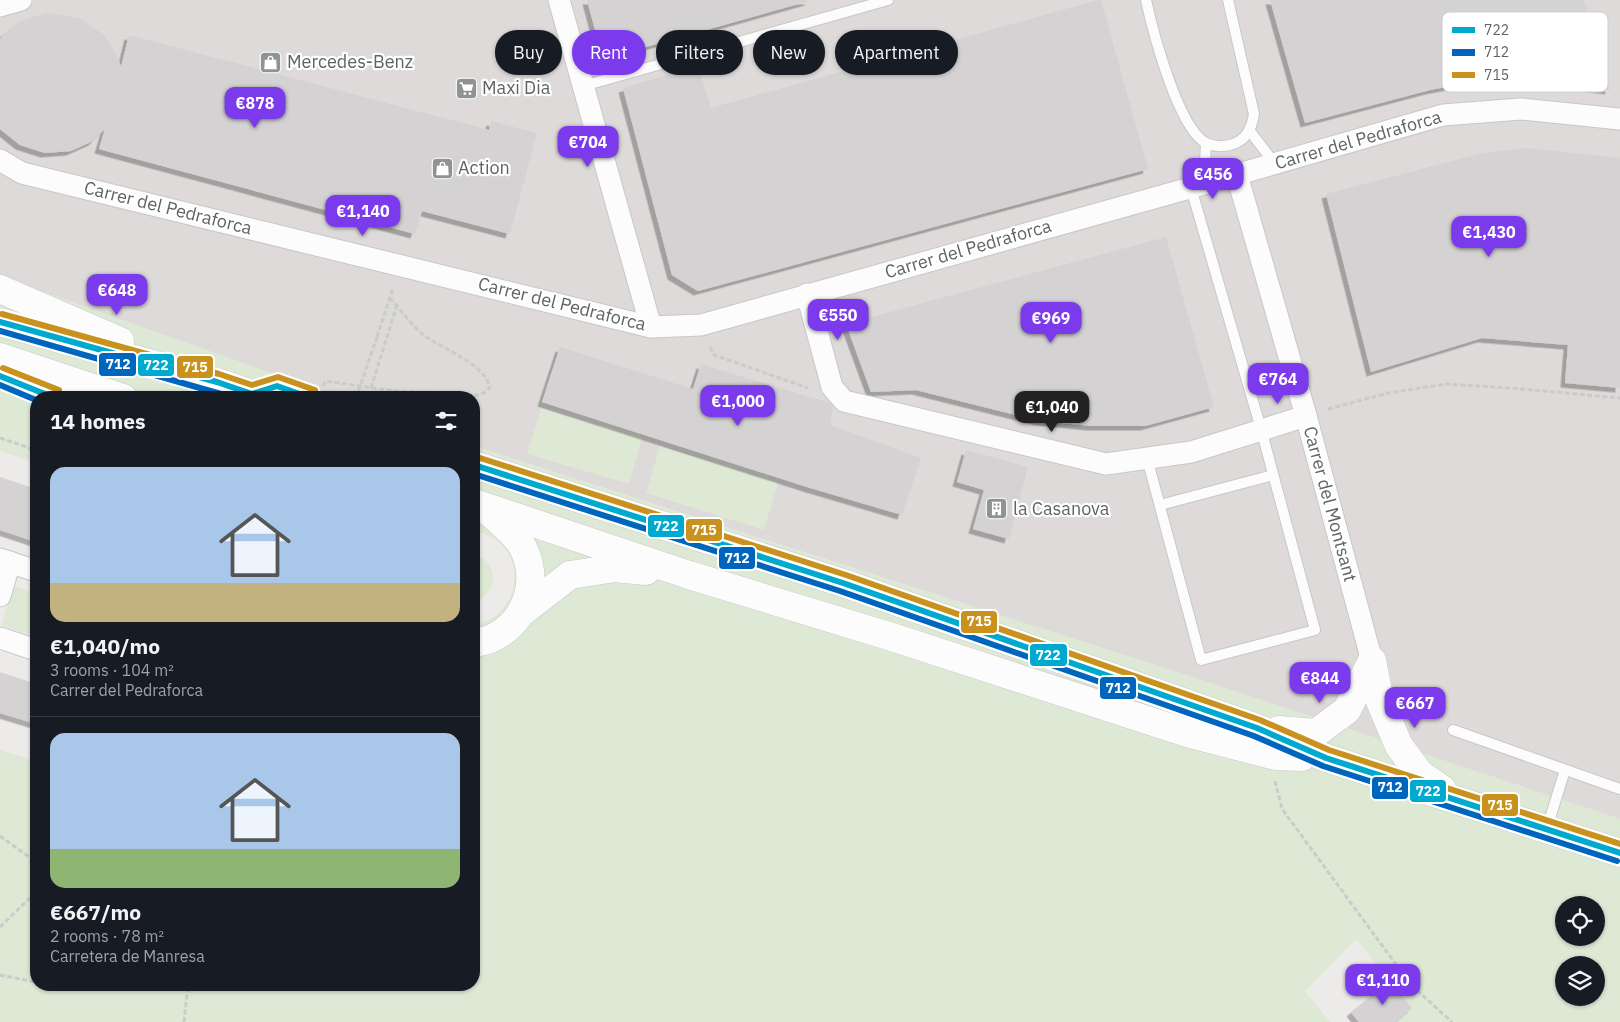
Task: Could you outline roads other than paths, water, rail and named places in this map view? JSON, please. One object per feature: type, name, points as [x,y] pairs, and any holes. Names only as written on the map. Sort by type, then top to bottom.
[{"type":"main road","points":[[0,289],[241,391]]},
{"type":"main road","points":[[0,322],[217,382]]},
{"type":"main road","points":[[0,357],[102,391]]},
{"type":"main road","points":[[480,467],[842,583],[1257,728],[1326,758],[1620,852]]},
{"type":"main road","points":[[480,504],[507,501],[528,504],[694,548],[764,558]]},
{"type":"main road","points":[[480,505],[689,575],[892,637],[1190,734],[1276,756],[1326,758]]},
{"type":"main road","points":[[480,507],[514,535],[525,550],[530,567],[531,587],[524,610],[506,631],[485,642],[480,642]]},
{"type":"main road","points":[[520,614],[570,575],[615,568],[689,575]]},
{"type":"main road","points":[[1257,728],[1316,733],[1347,710],[1372,661]]},
{"type":"main road","points":[[1372,661],[1380,701],[1400,746],[1420,774],[1456,800]]},
{"type":"street","points":[[0,6],[21,0]]},
{"type":"street","points":[[559,0],[651,327]]},
{"type":"street","name":"Carrer del Pedraforca","points":[[0,160],[22,172],[651,327],[701,325],[1237,175],[1443,115],[1522,109],[1620,119]]},
{"type":"street","name":"Carrer del Montsant","points":[[1237,175],[1306,416],[1372,661]]},
{"type":"street","points":[[807,294],[832,387],[844,401],[1106,464],[1192,452],[1306,416]]},
{"type":"street","points":[[0,596],[5,560],[30,569]]},
{"type":"street","points":[[0,638],[30,648]]},
{"type":"lane","points":[[583,86],[888,0]]},
{"type":"lane","points":[[1146,0],[1152,29],[1180,107],[1196,135],[1206,143],[1222,146],[1233,144],[1242,139],[1249,130],[1253,120],[1254,109],[1228,0]]},
{"type":"lane","points":[[1249,130],[1275,164]]},
{"type":"lane","points":[[1147,458],[1201,660],[1315,630],[1198,186],[1206,143]]},
{"type":"lane","points":[[0,376],[38,391]]},
{"type":"lane","points":[[266,391],[277,386],[292,391]]},
{"type":"lane","points":[[1160,505],[1274,476]]},
{"type":"lane","points":[[1453,730],[1620,789]]},
{"type":"lane","points":[[1547,829],[1566,770]]},
{"type":"place","name":"Mercedes-Benz","points":[[271,62]]},
{"type":"place","name":"Maxi Dia","points":[[466,88]]},
{"type":"place","name":"Action","points":[[442,168]]},
{"type":"place","name":"la Casanova","points":[[997,509]]}]
